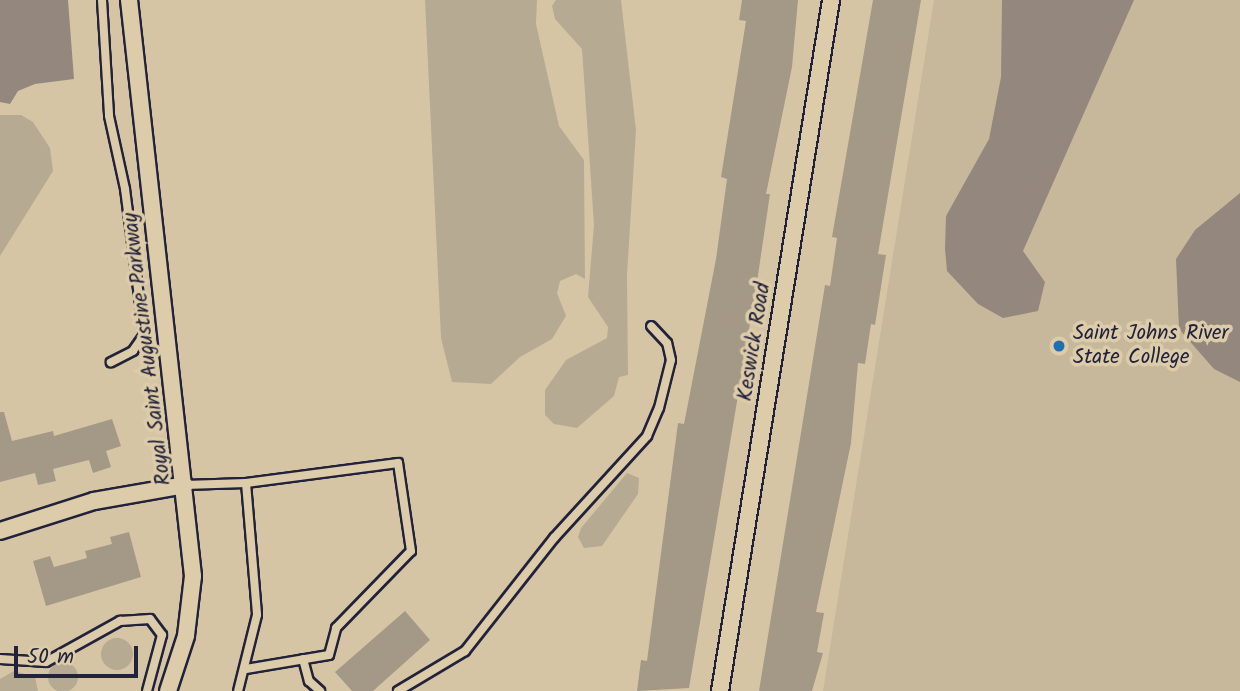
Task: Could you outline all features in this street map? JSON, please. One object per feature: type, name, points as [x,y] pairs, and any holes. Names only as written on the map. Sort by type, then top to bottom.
[{"type":"street","name":"Royal Saint Augustine Parkway","points":[[129,0],[193,576],[191,606],[168,691]]},
{"type":"street","name":"Keswick Road","points":[[720,691],[831,0]]},
{"type":"street","points":[[0,531],[94,501],[185,485]]},
{"type":"lane","points":[[102,0],[109,116],[125,189],[144,335],[133,351],[111,362]]},
{"type":"lane","points":[[398,691],[465,651],[554,538],[647,436],[659,408],[671,360],[667,343],[650,326]]},
{"type":"lane","points":[[185,485],[246,483],[398,463],[411,551],[336,628],[329,655],[246,669]]},
{"type":"lane","points":[[238,691],[246,669],[257,615],[246,483]]},
{"type":"lane","points":[[0,659],[46,662],[120,621],[150,619],[162,635],[147,691]]},
{"type":"lane","points":[[303,659],[309,681],[320,691]]},
{"type":"shaded area","points":[[0,0],[68,0],[74,79],[35,84],[18,91],[10,104],[0,102]]},
{"type":"shaded area","points":[[425,0],[537,0],[536,24],[559,126],[584,160],[585,279],[576,274],[560,281],[557,293],[566,316],[552,339],[520,357],[491,384],[452,382],[441,338]]},
{"type":"shaded area","points":[[556,0],[621,0],[636,130],[627,275],[628,375],[619,377],[614,396],[577,428],[554,424],[545,415],[545,390],[566,360],[607,338],[608,327],[588,297],[594,225],[582,49],[555,19],[552,6]]},
{"type":"shaded area","name":"Saint Johns River State College","points":[[934,0],[1240,0],[1240,691],[823,691]]},
{"type":"shaded area","points":[[1002,0],[1134,0],[1023,251],[1045,282],[1038,311],[1003,318],[978,304],[947,271],[945,249],[946,216],[989,139],[1001,77]]},
{"type":"shaded area","points":[[0,115],[21,115],[33,122],[50,148],[53,171],[0,256]]},
{"type":"shaded area","points":[[1240,193],[1240,382],[1214,369],[1179,329],[1176,259],[1195,230]]},
{"type":"shaded area","points":[[627,473],[639,478],[638,494],[602,546],[584,548],[578,537],[581,528]]},
{"type":"shaded area","points":[[117,638],[128,643],[133,654],[128,665],[117,670],[106,665],[101,654],[106,643]]},
{"type":"shaded area","points":[[63,662],[73,667],[78,677],[73,687],[63,692],[53,687],[48,677],[53,667]]},
{"type":"shaded area","points":[[14,671],[35,677],[38,691],[0,691],[0,679]]},
{"type":"building","points":[[742,0],[798,0],[792,67],[766,194],[770,194],[757,282],[689,688],[637,691],[641,660],[647,661],[678,423],[684,424],[716,259],[727,179],[721,177],[746,21],[739,20]]},
{"type":"building","points":[[873,0],[921,0],[878,254],[886,255],[875,325],[871,324],[865,364],[858,363],[851,443],[816,612],[824,613],[817,652],[823,653],[812,691],[759,691],[825,285],[830,286],[837,238],[832,237]]},
{"type":"building","points":[[0,412],[4,412],[12,441],[53,431],[54,436],[112,419],[121,446],[106,451],[111,467],[93,473],[89,460],[53,469],[56,481],[38,485],[35,473],[0,482]]},
{"type":"building","points":[[129,532],[141,577],[46,606],[33,561],[50,556],[54,567],[87,558],[85,551],[112,544],[110,537]]},
{"type":"building","points":[[405,611],[430,640],[373,691],[352,691],[335,672]]},
{"type":"place","name":"Saint Johns River State College","points":[[1059,346]]}]
